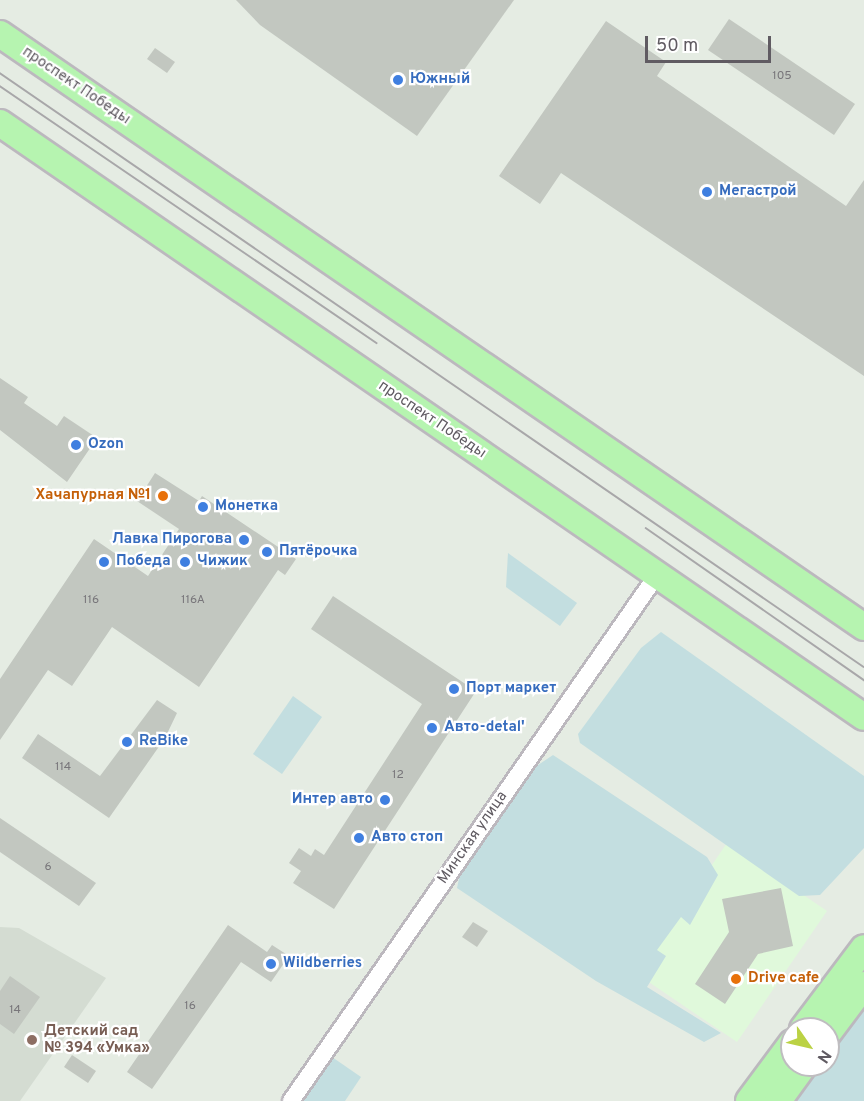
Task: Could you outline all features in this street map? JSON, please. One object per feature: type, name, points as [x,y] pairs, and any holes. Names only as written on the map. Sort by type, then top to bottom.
[{"type":"main road","name":"проспект Победы","points":[[0,34],[864,627]]},
{"type":"main road","name":"проспект Победы","points":[[0,123],[864,717]]},
{"type":"main road","points":[[812,1017],[864,948]]},
{"type":"main road","points":[[840,1017],[864,985]]},
{"type":"main road","points":[[749,1101],[780,1059]]},
{"type":"main road","points":[[778,1101],[795,1077]]},
{"type":"street","name":"Минская улица","points":[[291,1101],[657,575]]},
{"type":"shaded area","points":[[508,553],[577,603],[560,626],[506,587]]},
{"type":"shaded area","points":[[661,632],[864,776],[864,848],[820,895],[799,896],[580,743],[578,734],[641,648]]},
{"type":"shaded area","points":[[293,696],[322,717],[282,774],[253,754]]},
{"type":"shaded area","points":[[553,755],[707,857],[718,875],[690,925],[681,917],[657,950],[666,956],[647,987],[721,1033],[704,1042],[596,981],[457,888],[460,874],[535,767]]},
{"type":"shaded area","points":[[727,843],[827,911],[737,1042],[637,974]]},
{"type":"shaded area","name":"Детский сад № 394 «Умка»","points":[[0,927],[19,928],[106,978],[20,1101],[0,1101]]},
{"type":"shaded area","points":[[864,997],[864,1101],[786,1101],[804,1077],[840,1077],[840,1029]]},
{"type":"shaded area","points":[[332,1057],[361,1077],[345,1101],[302,1101]]},
{"type":"building","name":"Южный","points":[[236,0],[514,0],[417,136],[260,25]]},
{"type":"building","points":[[729,19],[855,104],[834,135],[708,50]]},
{"type":"building","name":"Мегастрой","points":[[606,21],[666,62],[657,76],[846,206],[864,180],[864,376],[561,173],[540,204],[499,176]]},
{"type":"building","points":[[155,48],[175,62],[167,73],[147,59]]},
{"type":"building","points":[[0,378],[28,397],[24,403],[57,426],[64,416],[97,438],[67,482],[0,430]]},
{"type":"building","points":[[155,473],[199,501],[202,496],[296,559],[285,575],[278,570],[199,687],[112,627],[72,686],[48,670],[0,740],[0,679],[94,539],[148,576],[179,529],[137,501]]},
{"type":"building","points":[[333,596],[476,691],[334,909],[293,883],[301,871],[289,863],[299,848],[311,856],[315,849],[324,855],[422,704],[311,629]]},
{"type":"building","points":[[157,700],[177,713],[165,738],[109,818],[22,758],[38,734],[100,776]]},
{"type":"building","points":[[0,818],[96,883],[79,906],[0,852]]},
{"type":"building","points":[[781,888],[793,946],[758,954],[725,1004],[695,984],[729,932],[722,899]]},
{"type":"building","points":[[473,922],[488,931],[477,947],[462,937]]},
{"type":"building","points":[[228,925],[267,952],[272,945],[289,956],[271,982],[241,962],[152,1089],[127,1072]]},
{"type":"building","points":[[10,976],[40,997],[14,1034],[0,1024],[0,991]]},
{"type":"building","points":[[72,1055],[96,1071],[88,1083],[64,1067]]},
{"type":"tram line","points":[[0,73],[864,667]]},
{"type":"tram line","points":[[0,86],[377,343]]},
{"type":"tram line","points":[[646,528],[864,680]]},
{"type":"place","name":"Южный","points":[[398,80]]},
{"type":"place","name":"Мегастрой","points":[[707,192]]},
{"type":"place","name":"Ozon","points":[[76,445]]},
{"type":"place","name":"Хачапурная №1","points":[[163,496]]},
{"type":"place","name":"Монетка","points":[[203,507]]},
{"type":"place","name":"Лавка Пирогова","points":[[244,540]]},
{"type":"place","name":"Пятёрочка","points":[[267,552]]},
{"type":"place","name":"Победа","points":[[104,562]]},
{"type":"place","name":"Чижик","points":[[185,562]]},
{"type":"place","name":"Порт маркет","points":[[454,689]]},
{"type":"place","name":"Авто-detal'","points":[[432,728]]},
{"type":"place","name":"ReBike","points":[[127,742]]},
{"type":"place","name":"Интер авто","points":[[385,800]]},
{"type":"place","name":"Авто стоп","points":[[359,838]]},
{"type":"place","name":"Wildberries","points":[[271,964]]},
{"type":"place","name":"Drive cafe","points":[[736,979]]},
{"type":"place","name":"Детский сад № 394 «Умка»","points":[[32,1040]]}]
